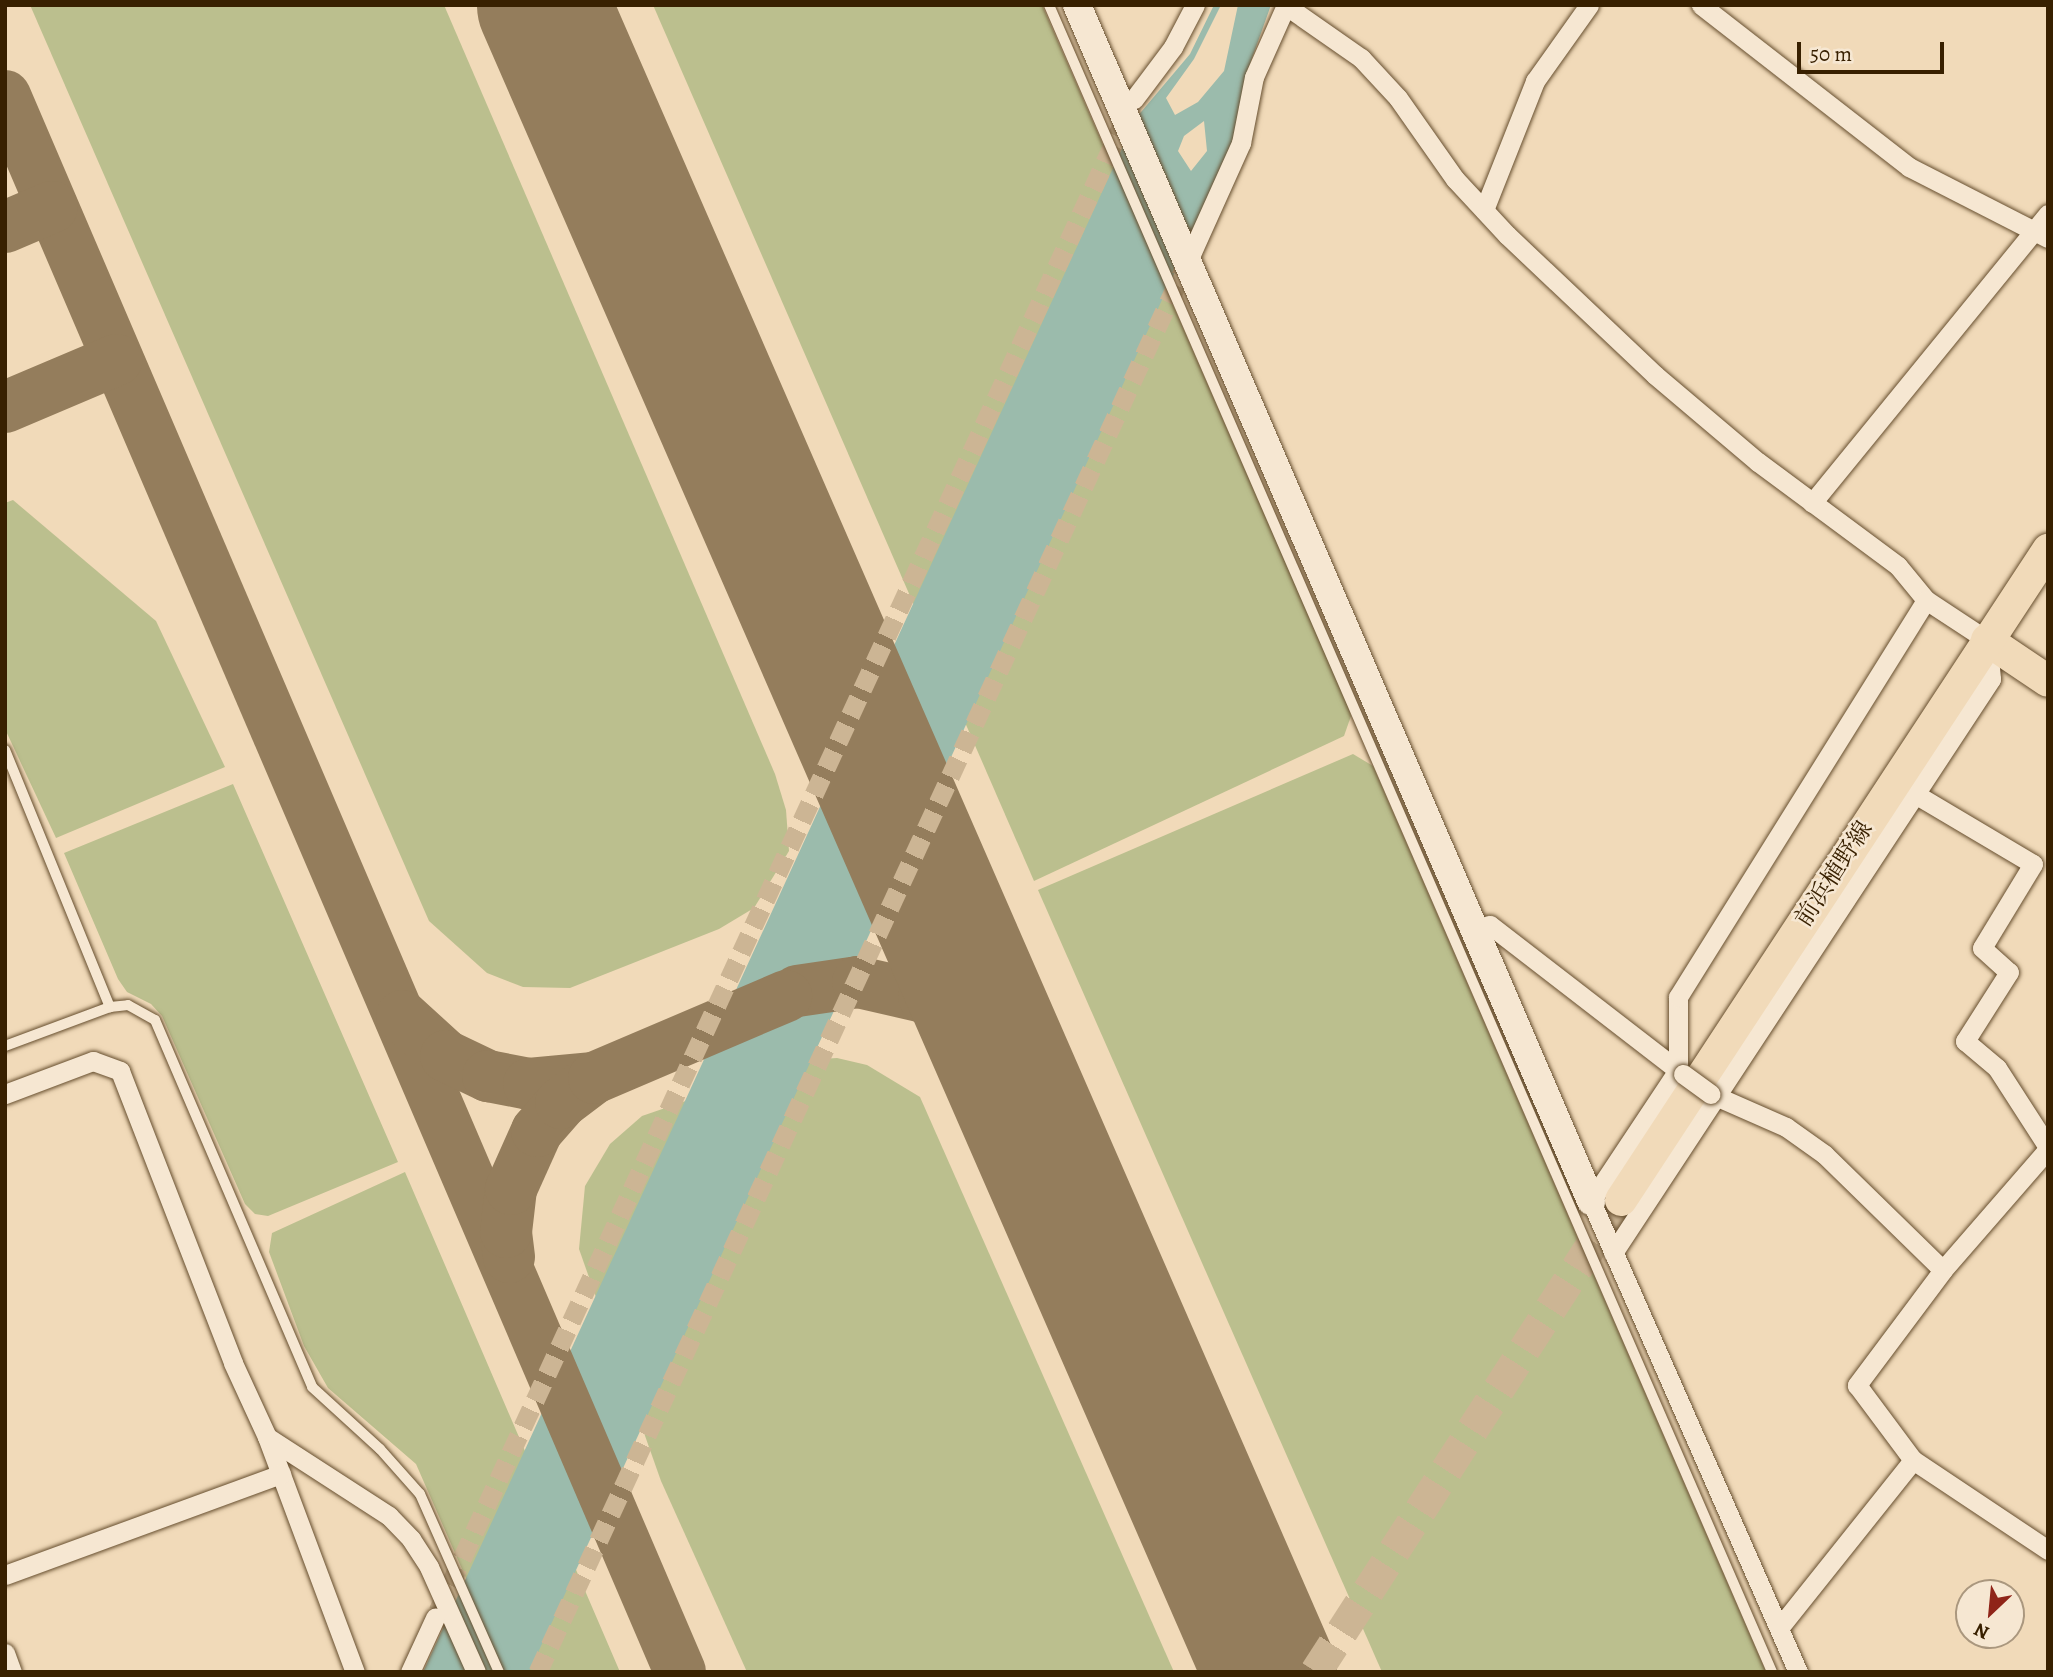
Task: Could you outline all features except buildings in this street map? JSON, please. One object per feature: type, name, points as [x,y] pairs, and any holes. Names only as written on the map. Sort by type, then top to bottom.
[{"type":"main road","name":"前浜植野線","points":[[1606,1200],[2048,550]]},
{"type":"main road","points":[[1987,640],[2048,681]]},
{"type":"street","points":[[1077,5],[1476,928],[1606,1200],[1613,1253],[1798,1672]]},
{"type":"street","points":[[1135,99],[1173,47],[1195,5]]},
{"type":"street","points":[[1485,210],[1535,81],[1589,5]]},
{"type":"street","points":[[1701,5],[1909,167],[2041,234]]},
{"type":"street","points":[[1192,252],[1241,143],[1254,77],[1285,6],[1361,58],[1485,210],[1656,375],[1812,503],[1898,566],[1926,600],[1987,640],[1991,679],[1613,1253]]},
{"type":"street","points":[[1812,503],[2041,234],[2048,214]]},
{"type":"street","points":[[1606,1200],[1681,1072],[1678,997],[1926,600]]},
{"type":"street","points":[[1916,794],[2033,864],[1982,948],[2009,972],[1965,1041],[1997,1068],[2048,1148],[1943,1270],[1857,1385],[1913,1460],[2048,1550]]},
{"type":"street","points":[[1476,928],[1490,926],[1714,1096],[1786,1127],[1824,1154],[1943,1270]]},
{"type":"street","points":[[5,1094],[93,1062],[120,1071],[233,1363],[267,1437],[355,1672]]},
{"type":"street","points":[[267,1437],[389,1516],[411,1539],[429,1567],[476,1672]]},
{"type":"street","points":[[1779,1628],[1913,1460]]},
{"type":"street","points":[[5,1574],[281,1474]]},
{"type":"street","points":[[410,1672],[435,1618]]},
{"type":"street","points":[[5,1653],[12,1672]]},
{"type":"lane","points":[[1049,5],[1772,1672]]},
{"type":"lane","points":[[5,750],[110,1007]]},
{"type":"lane","points":[[5,1046],[110,1007],[128,1005],[155,1020],[313,1387],[380,1449],[420,1494],[499,1672]]},
{"type":"green space","points":[[30,5],[444,5],[775,774],[786,810],[789,851],[754,908],[719,929],[570,988],[523,987],[487,973],[429,921]]},
{"type":"green space","points":[[653,5],[1042,5],[1348,706],[1351,716],[1344,736],[1034,881]]},
{"type":"green space","points":[[13,500],[156,621],[225,767],[56,838],[5,729],[5,503]]},
{"type":"green space","points":[[1353,754],[1373,766],[1766,1672],[1382,1672],[1038,890]]},
{"type":"green space","points":[[233,784],[398,1162],[268,1216],[255,1214],[245,1204],[162,1016],[151,1004],[127,992],[118,979],[64,853]]},
{"type":"green space","points":[[837,1058],[867,1065],[920,1097],[1174,1672],[747,1672],[661,1481],[579,1249],[585,1186],[610,1144],[642,1116],[805,1060]]},
{"type":"green space","points":[[405,1172],[620,1672],[507,1672],[416,1464],[328,1388],[304,1346],[269,1252],[272,1233]]},
{"type":"shaded area","points":[[1214,5],[1221,5],[1194,59],[1166,98],[1175,115],[1198,102],[1224,71],[1238,5],[1271,5],[1246,75],[1233,146],[529,1672],[423,1672],[1136,118],[1190,54]],"holes":[[[1204,121],[1207,151],[1191,171],[1178,151],[1184,136]]]},
{"type":"taxiway","points":[[5,96],[680,1672]]},
{"type":"taxiway","points":[[5,227],[52,207]]},
{"type":"taxiway","points":[[5,407],[116,360]]},
{"type":"taxiway","points":[[797,991],[858,982],[924,997],[979,1033],[1016,1090]]},
{"type":"taxiway","points":[[509,1257],[506,1232],[511,1189],[537,1131],[561,1103],[594,1078],[786,996]]},
{"type":"taxiway","points":[[402,1016],[446,1056],[488,1076],[529,1084],[594,1078]]},
{"type":"runway","points":[[543,5],[1270,1672]]},
{"type":"tunnel","points":[[438,1611],[1128,112]]},
{"type":"tunnel","points":[[538,1672],[1190,256]]},
{"type":"tunnel","points":[[1316,1672],[1621,1200]]}]
